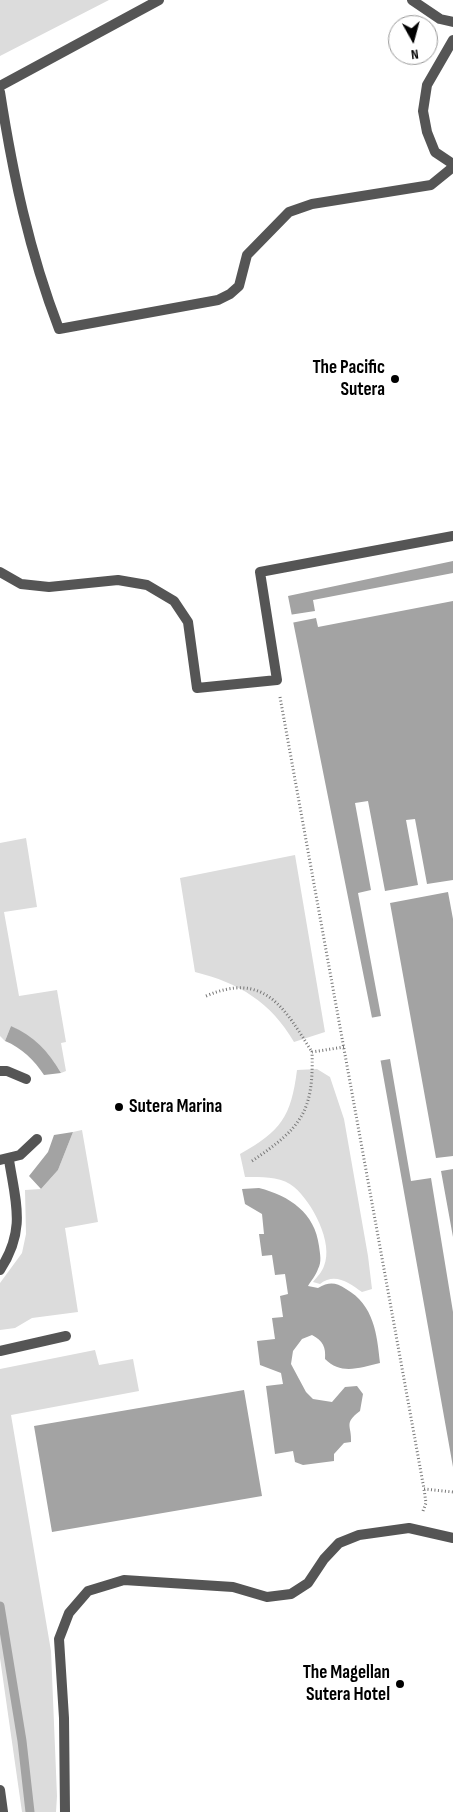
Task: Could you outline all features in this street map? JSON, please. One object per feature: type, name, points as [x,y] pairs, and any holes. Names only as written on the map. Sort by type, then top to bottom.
[{"type":"street","points":[[0,86],[159,0]]},
{"type":"street","points":[[412,0],[440,19],[453,22]]},
{"type":"street","points":[[0,92],[11,163],[31,250],[59,329],[218,300],[230,294],[239,286],[246,256],[288,212],[312,204],[431,185],[453,166],[436,152],[427,132],[423,111],[427,85],[453,40]]},
{"type":"street","points":[[0,572],[21,584],[49,588],[118,580],[147,585],[174,601],[188,622],[197,688],[277,680],[260,572],[453,536]]},
{"type":"street","points":[[0,1071],[7,1071],[26,1079]]},
{"type":"street","points":[[0,1270],[15,1244],[18,1225],[5,1160],[20,1155],[37,1139]]},
{"type":"street","points":[[0,1351],[66,1336]]},
{"type":"street","points":[[65,1812],[64,1718],[59,1639],[69,1613],[88,1591],[124,1580],[233,1588],[267,1598],[291,1594],[308,1584],[324,1559],[339,1543],[359,1535],[409,1528],[453,1538]]},
{"type":"street","points":[[0,1790],[3,1812]]},
{"type":"path","points":[[277,680],[424,1489],[453,1492]]},
{"type":"path","points":[[206,996],[225,988],[245,986],[264,992],[283,1009],[312,1052],[313,1083],[308,1104],[296,1124],[280,1142],[252,1161]]},
{"type":"path","points":[[312,1052],[344,1047]]},
{"type":"shaded area","points":[[0,0],[109,0],[0,56]]},
{"type":"shaded area","points":[[453,561],[453,1467],[381,1063],[288,596]]},
{"type":"shaded area","points":[[26,838],[37,907],[4,912],[19,996],[57,990],[66,1042],[61,1043],[66,1071],[61,1073],[45,1051],[33,1040],[11,1026],[5,1041],[0,1036],[0,843]]},
{"type":"shaded area","points":[[295,855],[325,1032],[294,1042],[275,1016],[252,996],[226,982],[195,972],[180,878]]},
{"type":"shaded area","points":[[11,1026],[34,1039],[61,1073],[44,1075],[27,1055],[5,1041]]},
{"type":"shaded area","points":[[317,1069],[330,1077],[344,1119],[372,1289],[362,1292],[342,1280],[331,1279],[320,1284],[313,1282],[323,1268],[326,1246],[320,1224],[308,1202],[289,1183],[271,1178],[245,1177],[240,1154],[265,1138],[282,1121],[291,1100],[297,1070]]},
{"type":"shaded area","points":[[82,1130],[98,1222],[65,1228],[78,1312],[32,1318],[15,1328],[0,1330],[0,1283],[22,1253],[26,1234],[25,1190],[41,1189],[58,1170],[73,1132]]},
{"type":"shaded area","points":[[73,1132],[58,1170],[41,1189],[29,1176],[48,1152],[54,1135]]},
{"type":"shaded area","points":[[259,1188],[291,1201],[306,1215],[317,1234],[320,1261],[317,1271],[308,1286],[318,1288],[332,1284],[346,1289],[363,1303],[375,1331],[380,1363],[365,1367],[344,1369],[331,1364],[325,1359],[323,1345],[312,1335],[302,1339],[293,1351],[291,1364],[306,1392],[313,1399],[332,1402],[345,1387],[357,1386],[363,1394],[360,1411],[350,1422],[351,1442],[344,1443],[334,1454],[334,1461],[303,1465],[295,1462],[293,1451],[275,1454],[266,1386],[283,1384],[281,1373],[260,1365],[257,1341],[275,1339],[272,1318],[283,1317],[280,1296],[288,1294],[285,1274],[275,1275],[272,1255],[262,1256],[259,1234],[264,1234],[262,1214],[245,1204],[242,1189]]},
{"type":"shaded area","points":[[95,1350],[99,1365],[133,1359],[139,1391],[11,1415],[51,1651],[57,1796],[56,1812],[22,1812],[0,1658],[0,1369]]},
{"type":"shaded area","points":[[244,1390],[262,1496],[52,1532],[34,1426]]},
{"type":"pier","points":[[453,573],[453,601],[318,627],[316,618],[291,623],[289,615],[315,611],[313,600]]},
{"type":"pier","points":[[368,801],[385,891],[418,885],[406,820],[415,819],[427,884],[453,880],[453,919],[448,892],[390,903],[436,1158],[453,1156],[453,1169],[441,1171],[453,1237],[453,1312],[431,1178],[411,1181],[390,1059],[378,1061],[370,1018],[381,1016],[358,893],[371,890],[355,803]]},
{"type":"waterway","points":[[0,1606],[22,1741],[30,1812]]},
{"type":"place","name":"The Pacific Sutera","points":[[395,379]]},
{"type":"place","name":"Sutera Marina","points":[[119,1107]]},
{"type":"place","name":"The Magellan Sutera Hotel","points":[[400,1684]]}]
